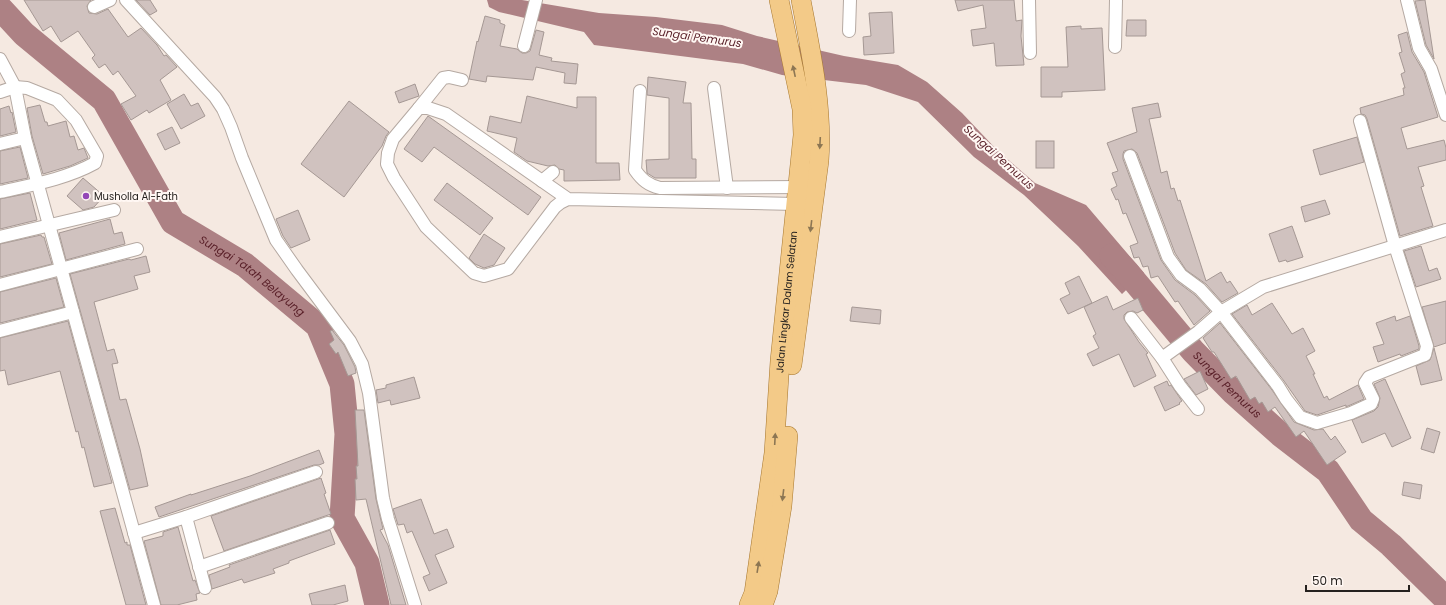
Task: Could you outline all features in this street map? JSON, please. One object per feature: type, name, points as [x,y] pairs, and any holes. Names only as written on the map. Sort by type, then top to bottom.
[{"type":"main road","name":"Jalan Lingkar Dalam Selatan","points":[[763,605],[768,590],[782,506],[785,476],[803,193],[803,136],[811,106],[801,3]]},
{"type":"main road","name":"Jalan Lingkar Dalam Selatan","points":[[780,5],[811,106]]},
{"type":"main road","name":"Jalan Lingkar Dalam Selatan","points":[[749,605],[754,593],[774,453],[780,361],[803,193]]},
{"type":"street","points":[[94,7],[110,0]]},
{"type":"street","points":[[126,0],[215,97],[223,109],[276,240],[350,342],[362,364],[369,393],[383,498],[388,519],[415,605]]},
{"type":"street","points":[[524,46],[531,24],[536,0]]},
{"type":"street","points":[[849,31],[850,0]]},
{"type":"street","points":[[1029,0],[1030,53]]},
{"type":"street","points":[[1115,47],[1116,0]]},
{"type":"street","points":[[1407,0],[1419,48],[1431,69],[1446,115]]},
{"type":"street","points":[[0,59],[15,87],[25,138],[154,605]]},
{"type":"street","points":[[462,80],[449,77],[443,78],[393,139],[388,152],[387,164],[394,178],[426,226],[474,273],[484,276],[508,269],[555,207],[568,199],[803,193]]},
{"type":"street","points":[[0,92],[15,87],[27,88],[57,100],[76,120],[98,156],[95,163],[85,169],[38,184],[0,192]]},
{"type":"street","points":[[714,88],[727,188]]},
{"type":"street","points":[[640,91],[635,170],[644,182],[660,188],[727,188],[803,193]]},
{"type":"street","points":[[419,108],[428,108],[446,114],[568,199]]},
{"type":"street","points":[[1130,156],[1168,256],[1181,275],[1200,289],[1221,312],[1300,417],[1317,423],[1351,413],[1373,403],[1373,399],[1365,383],[1369,377],[1422,356],[1427,351],[1427,346],[1395,246],[1360,121]]},
{"type":"street","points":[[0,144],[25,138]]},
{"type":"street","points":[[542,181],[553,172]]},
{"type":"street","points":[[0,237],[49,224],[114,210]]},
{"type":"street","points":[[1167,354],[1198,332],[1221,312],[1263,287],[1446,230]]},
{"type":"street","points":[[0,285],[137,249]]},
{"type":"street","points":[[0,331],[73,312]]},
{"type":"street","points":[[1131,318],[1167,354],[1180,386],[1198,409]]},
{"type":"street","points":[[134,533],[186,517],[316,472]]},
{"type":"street","points":[[186,517],[205,588]]},
{"type":"street","points":[[199,567],[328,523]]},
{"type":"water","points":[[487,0],[522,0],[599,13],[656,17],[722,25],[757,36],[844,56],[898,65],[927,82],[962,113],[998,151],[1035,183],[1086,205],[1144,273],[1122,294],[1078,246],[1024,195],[974,157],[918,102],[866,85],[782,75],[743,64],[594,45],[584,32],[499,12],[489,7]]},
{"type":"building","points":[[24,0],[91,0],[87,6],[89,13],[97,14],[108,9],[128,37],[141,28],[157,45],[164,56],[166,55],[177,67],[160,80],[171,100],[149,113],[147,110],[131,120],[121,104],[136,96],[118,71],[113,75],[105,64],[99,68],[92,58],[95,55],[78,31],[61,42],[51,26],[43,31]]},
{"type":"building","points":[[136,0],[150,0],[157,11],[150,15]]},
{"type":"building","points":[[955,0],[1014,0],[1016,21],[1022,20],[1021,36],[1024,65],[996,66],[994,43],[973,46],[971,30],[986,28],[983,5],[958,11]]},
{"type":"building","points":[[1425,0],[1434,59],[1426,45],[1415,1]]},
{"type":"building","points":[[892,12],[894,53],[864,55],[863,37],[871,36],[869,13]]},
{"type":"building","points":[[485,16],[500,20],[500,23],[505,25],[500,46],[517,49],[522,53],[530,51],[536,30],[544,32],[539,55],[552,58],[551,61],[578,64],[576,84],[564,83],[565,73],[536,67],[533,80],[487,76],[486,82],[469,79],[477,41],[478,42]]},
{"type":"building","points":[[1127,20],[1146,20],[1146,36],[1126,36]]},
{"type":"building","points":[[1081,26],[1081,29],[1102,28],[1105,90],[1062,92],[1062,97],[1041,97],[1041,67],[1068,67],[1066,27]]},
{"type":"building","points":[[1407,32],[1412,52],[1424,72],[1438,117],[1401,128],[1407,149],[1444,140],[1446,160],[1418,167],[1424,186],[1421,187],[1433,226],[1400,236],[1367,119],[1365,115],[1361,114],[1360,108],[1404,95],[1403,88],[1405,88],[1401,74],[1405,72],[1399,53],[1402,52],[1398,35]]},
{"type":"building","points":[[648,77],[686,82],[683,103],[691,103],[692,159],[696,159],[696,178],[655,178],[647,173],[646,160],[669,159],[669,98],[647,95]]},
{"type":"building","points":[[415,84],[419,96],[399,103],[395,92]]},
{"type":"building","points":[[184,94],[191,106],[198,103],[205,116],[181,129],[167,104]]},
{"type":"building","points":[[527,96],[577,108],[577,97],[596,97],[596,163],[619,163],[620,180],[564,181],[564,170],[559,169],[555,165],[548,166],[527,161],[514,152],[517,138],[487,131],[490,116],[521,123]]},
{"type":"building","points":[[349,101],[389,132],[382,146],[344,197],[301,164]]},
{"type":"building","points":[[1158,103],[1161,117],[1149,119],[1161,173],[1167,171],[1171,189],[1174,188],[1178,201],[1180,200],[1206,281],[1221,272],[1227,283],[1230,281],[1238,293],[1222,302],[1206,284],[1186,270],[1175,253],[1137,153],[1132,149],[1124,151],[1123,159],[1161,260],[1175,280],[1195,295],[1210,311],[1194,325],[1178,301],[1175,302],[1158,276],[1151,278],[1148,266],[1143,267],[1139,257],[1134,258],[1130,246],[1138,243],[1126,213],[1123,214],[1118,199],[1116,200],[1111,189],[1117,186],[1112,173],[1118,171],[1107,143],[1137,132],[1132,108]]},
{"type":"building","points":[[40,105],[45,122],[47,122],[48,126],[66,121],[70,137],[74,136],[78,150],[84,148],[88,158],[70,166],[43,174],[32,136],[27,108]]},
{"type":"building","points":[[9,106],[11,113],[12,112],[16,132],[0,136],[0,109]]},
{"type":"building","points":[[428,116],[541,197],[528,215],[434,147],[422,162],[404,149]]},
{"type":"building","points":[[172,127],[180,143],[165,150],[157,134]]},
{"type":"building","points":[[1357,137],[1364,162],[1320,175],[1313,150]]},
{"type":"building","points":[[1036,141],[1054,141],[1054,168],[1036,168]]},
{"type":"building","points":[[20,147],[28,178],[0,184],[0,151]]},
{"type":"building","name":"Musholla Al-Fath","points":[[83,178],[104,196],[94,207],[83,210],[67,196]]},
{"type":"building","points":[[447,183],[493,218],[480,235],[434,200]]},
{"type":"building","points":[[30,193],[37,220],[0,229],[0,199]]},
{"type":"building","points":[[1325,200],[1330,214],[1305,222],[1301,207]]},
{"type":"building","points":[[298,210],[310,240],[291,248],[283,236],[276,219]]},
{"type":"building","points":[[110,219],[114,234],[122,232],[125,244],[66,260],[59,233]]},
{"type":"building","points":[[1292,226],[1303,257],[1287,262],[1286,260],[1279,262],[1269,234]]},
{"type":"building","points":[[484,234],[505,248],[494,265],[484,268],[475,264],[469,258]]},
{"type":"building","points":[[41,235],[44,237],[52,264],[0,277],[0,244]]},
{"type":"building","points":[[1421,246],[1429,271],[1437,268],[1441,279],[1416,287],[1404,251]]},
{"type":"building","points":[[146,256],[150,272],[134,276],[138,289],[94,302],[107,351],[114,349],[118,363],[112,364],[120,400],[126,399],[140,449],[148,486],[130,490],[70,274]]},
{"type":"building","points":[[1079,276],[1092,303],[1068,314],[1060,299],[1070,294],[1065,283]]},
{"type":"building","points":[[56,278],[64,307],[0,323],[0,292]]},
{"type":"building","points":[[1107,296],[1113,310],[1138,298],[1143,310],[1137,313],[1133,311],[1127,312],[1124,315],[1124,319],[1148,353],[1146,354],[1156,376],[1134,387],[1119,354],[1093,366],[1087,354],[1099,348],[1093,336],[1096,334],[1084,307]]},
{"type":"building","points":[[1446,301],[1446,343],[1434,347],[1422,307]]},
{"type":"building","points":[[1272,303],[1292,334],[1303,328],[1315,351],[1306,356],[1324,398],[1327,396],[1329,400],[1358,385],[1364,399],[1346,407],[1346,405],[1317,415],[1305,411],[1284,381],[1232,314],[1247,305],[1252,315]]},
{"type":"building","points":[[852,307],[881,310],[880,324],[850,321]]},
{"type":"building","points":[[1395,316],[1396,321],[1410,316],[1419,349],[1401,356],[1400,354],[1378,362],[1373,347],[1384,344],[1376,323]]},
{"type":"building","points":[[68,321],[112,483],[94,487],[84,447],[82,448],[78,431],[76,432],[60,371],[8,385],[5,370],[0,371],[0,338]]},
{"type":"building","points":[[1220,323],[1272,390],[1294,422],[1314,430],[1323,429],[1331,440],[1335,436],[1346,452],[1327,465],[1304,431],[1296,437],[1275,407],[1268,412],[1262,402],[1259,404],[1255,397],[1250,400],[1236,376],[1231,379],[1203,338]]},
{"type":"building","points":[[332,330],[344,345],[355,367],[356,373],[348,376],[338,352],[336,354],[329,344],[334,340],[330,331]]},
{"type":"building","points":[[1434,348],[1442,380],[1421,385],[1416,366],[1430,360]]},
{"type":"building","points":[[1200,371],[1208,389],[1196,395],[1184,379]]},
{"type":"building","points":[[414,377],[420,398],[391,405],[390,400],[378,403],[376,390],[386,388],[386,385]]},
{"type":"building","points":[[1385,379],[1411,438],[1392,447],[1385,433],[1362,443],[1352,420],[1374,411],[1378,407],[1380,398],[1374,384]]},
{"type":"building","points":[[1167,381],[1169,386],[1171,385],[1182,401],[1179,403],[1180,404],[1165,411],[1154,387]]},
{"type":"building","points":[[355,410],[364,410],[376,499],[383,529],[380,530],[388,545],[406,605],[391,605],[366,499],[356,500],[355,479],[357,479],[356,466],[358,466]]},
{"type":"building","points":[[1427,428],[1440,432],[1434,453],[1421,449]]},
{"type":"building","points":[[319,450],[324,463],[319,465],[314,465],[159,517],[155,507],[250,476]]},
{"type":"building","points":[[321,478],[326,493],[324,494],[331,514],[224,551],[211,516]]},
{"type":"building","points":[[1404,482],[1422,485],[1420,499],[1402,495]]},
{"type":"building","points":[[421,499],[434,534],[447,529],[454,547],[435,555],[447,583],[429,591],[423,577],[430,574],[412,531],[407,533],[404,524],[398,525],[393,509]]},
{"type":"building","points":[[115,508],[125,543],[127,542],[127,545],[130,545],[146,605],[126,605],[100,511]]},
{"type":"building","points":[[178,527],[193,581],[195,580],[200,593],[196,594],[197,600],[177,605],[161,605],[144,541],[163,536],[163,532]]},
{"type":"building","points":[[330,530],[335,544],[289,561],[289,563],[273,569],[275,573],[244,583],[242,579],[212,589],[209,575],[230,567],[229,565]]},
{"type":"building","points":[[345,585],[348,601],[333,605],[312,605],[309,594]]},
{"type":"waterway","name":"Sungai Tatah Belayung","points":[[0,8],[24,34],[104,100],[173,222],[245,265],[318,326],[342,384],[347,434],[342,518],[367,563],[377,605]]},
{"type":"waterway","name":"Sungai Pemurus","points":[[1112,256],[1193,351],[1234,393],[1280,434],[1328,471],[1361,520],[1391,545],[1446,599]]},
{"type":"place","name":"Musholla Al-Fath","points":[[86,196]]}]
